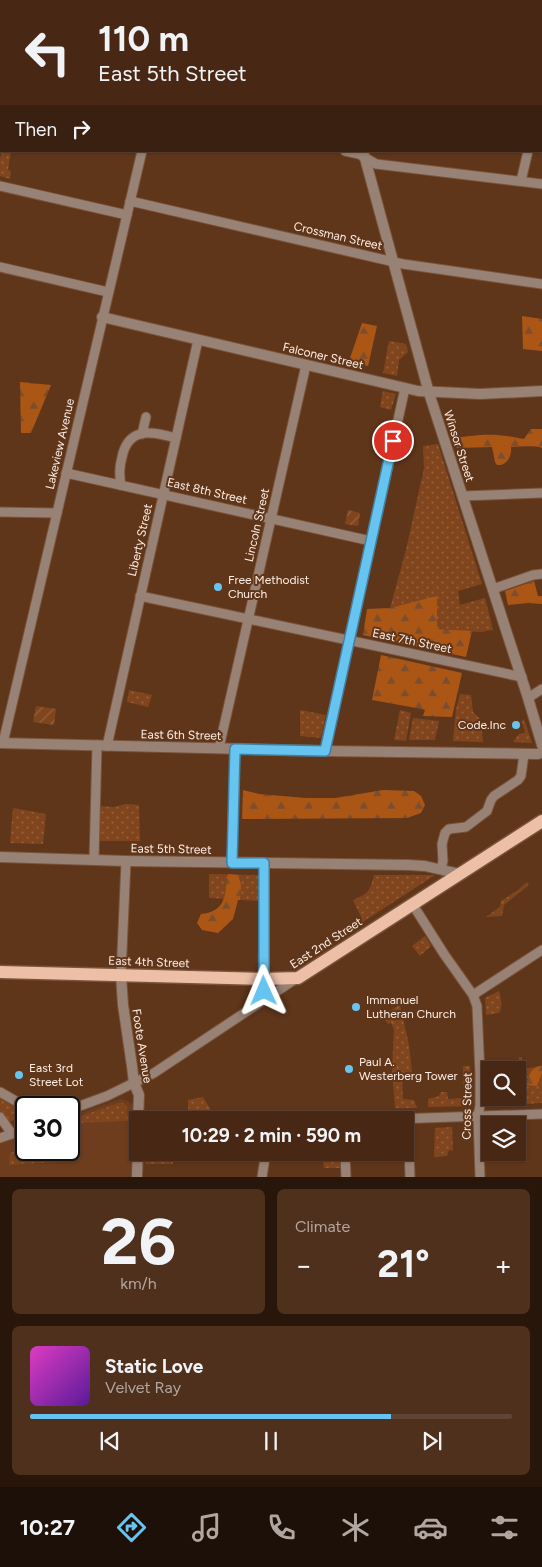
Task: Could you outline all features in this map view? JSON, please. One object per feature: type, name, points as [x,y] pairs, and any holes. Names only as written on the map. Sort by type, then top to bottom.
[{"type":"main road","name":"East 2nd Street","points":[[298,978],[542,821]]},
{"type":"main road","name":"East 4th Street","points":[[0,972],[263,979],[298,978]]},
{"type":"street","name":"Lakeview Avenue","points":[[2,743],[142,152]]},
{"type":"street","points":[[350,152],[364,155],[376,164],[542,184]]},
{"type":"street","points":[[522,181],[528,152]]},
{"type":"street","name":"Winsor Street","points":[[364,155],[429,393],[522,677],[542,745]]},
{"type":"street","points":[[0,186],[127,215]]},
{"type":"street","name":"Crossman Street","points":[[130,201],[393,262],[542,284]]},
{"type":"street","points":[[0,267],[108,292]]},
{"type":"street","name":"Falconer Street","points":[[102,317],[429,393],[480,394],[542,391]]},
{"type":"street","name":"Liberty Street","points":[[94,860],[100,749],[140,596],[198,340]]},
{"type":"street","name":"Lincoln Street","points":[[219,748],[306,365]]},
{"type":"street","points":[[325,751],[405,388]]},
{"type":"street","points":[[142,434],[146,417]]},
{"type":"street","points":[[120,485],[120,467],[126,445],[133,437],[142,434],[159,434],[176,438]]},
{"type":"street","name":"East 8th Street","points":[[66,473],[371,542]]},
{"type":"street","points":[[463,496],[542,493]]},
{"type":"street","points":[[0,512],[56,513]]},
{"type":"street","points":[[493,589],[542,574]]},
{"type":"street","name":"East 7th Street","points":[[140,596],[522,677]]},
{"type":"street","points":[[528,698],[542,689]]},
{"type":"street","name":"East 6th Street","points":[[2,743],[100,749],[219,748],[542,753]]},
{"type":"street","points":[[232,863],[235,749]]},
{"type":"street","points":[[441,869],[444,833],[449,829],[466,827],[487,811],[494,796],[521,776],[524,754]]},
{"type":"street","name":"East 5th Street","points":[[0,857],[126,861],[409,865],[441,869],[460,874]]},
{"type":"street","points":[[121,975],[126,861]]},
{"type":"street","points":[[256,1006],[264,991],[264,863]]},
{"type":"street","name":"Cross Street","points":[[412,905],[473,995],[478,1011],[480,1177]]},
{"type":"street","points":[[473,995],[542,950]]},
{"type":"street","name":"Foote Avenue","points":[[121,975],[134,1083],[138,1095],[138,1111]]},
{"type":"street","name":"East 2nd Street","points":[[80,1106],[107,1096],[173,1062],[298,978]]},
{"type":"street","points":[[0,1092],[15,1101]]},
{"type":"street","points":[[414,1119],[542,1114]]},
{"type":"street","points":[[0,1117],[12,1134]]},
{"type":"street","points":[[0,1138],[15,1133]]},
{"type":"street","points":[[136,1177],[137,1161]]},
{"type":"street","points":[[262,1177],[265,1161]]},
{"type":"street","points":[[345,1161],[346,1177]]},
{"type":"street","points":[[409,1161],[410,1177]]},
{"type":"shaded area","points":[[2,152],[11,152],[8,170],[11,171],[10,179],[0,176]]},
{"type":"shaded area","points":[[389,341],[406,344],[408,352],[399,360],[397,376],[383,373]]},
{"type":"shaded area","points":[[383,391],[396,394],[391,410],[380,407]]},
{"type":"shaded area","points":[[438,444],[482,584],[458,591],[460,605],[485,598],[493,630],[480,632],[437,629],[437,597],[390,608],[406,550],[424,468],[423,446]]},
{"type":"shaded area","points":[[348,510],[360,513],[358,526],[345,524]]},
{"type":"shaded area","points":[[129,690],[152,695],[148,707],[127,702]]},
{"type":"shaded area","points":[[460,694],[471,695],[473,712],[481,720],[483,742],[453,741],[456,709]]},
{"type":"shaded area","points":[[36,706],[56,709],[54,725],[33,722]]},
{"type":"shaded area","points":[[300,710],[326,715],[321,738],[300,736]]},
{"type":"shaded area","points":[[400,710],[411,713],[406,741],[394,740]]},
{"type":"shaded area","points":[[413,718],[439,721],[435,740],[409,740]]},
{"type":"shaded area","points":[[524,719],[532,743],[513,742],[519,734],[525,733],[522,721]]},
{"type":"shaded area","points":[[126,804],[139,805],[140,841],[98,841],[99,806],[114,807]]},
{"type":"shaded area","points":[[13,808],[46,814],[43,844],[10,843]]},
{"type":"shaded area","points":[[209,874],[260,875],[259,901],[209,898]]},
{"type":"shaded area","points":[[374,875],[435,875],[355,927],[354,924],[362,919],[353,900],[368,891]]},
{"type":"shaded area","points":[[527,882],[529,885],[504,905],[502,916],[486,917],[500,907],[501,901]]},
{"type":"shaded area","points":[[425,936],[431,946],[420,956],[412,946]]},
{"type":"shaded area","points":[[499,991],[501,1005],[499,1013],[486,1015],[485,998]]},
{"type":"shaded area","points":[[400,1005],[409,1045],[412,1072],[408,1076],[402,1077],[403,1099],[414,1100],[417,1108],[395,1108],[392,1069],[394,1030],[391,1023],[388,1024],[382,1015]]},
{"type":"shaded area","points":[[463,1066],[470,1066],[471,1106],[428,1107],[428,1099],[439,1096],[441,1092],[447,1092],[448,1099],[464,1098]]},
{"type":"shaded area","points":[[535,1067],[527,1079],[526,1085],[526,1068]]},
{"type":"shaded area","points":[[542,1073],[542,1103],[526,1104],[526,1085],[537,1086]]},
{"type":"shaded area","points":[[0,1095],[15,1104],[15,1120],[8,1122],[0,1111]]},
{"type":"shaded area","points":[[203,1097],[211,1111],[188,1111],[188,1100]]},
{"type":"shaded area","points":[[120,1099],[130,1102],[134,1107],[134,1111],[129,1111],[129,1161],[132,1161],[131,1177],[0,1177],[0,1141],[15,1136],[15,1161],[80,1161],[80,1113]]},
{"type":"shaded area","points":[[118,1103],[123,1103],[127,1106],[128,1121],[80,1123],[80,1117]]},
{"type":"shaded area","points":[[452,1127],[453,1151],[449,1150],[447,1156],[434,1157],[435,1128]]},
{"type":"shaded area","points":[[15,1151],[15,1161],[56,1162],[9,1165],[10,1153]]},
{"type":"shaded area","points":[[145,1161],[173,1161],[173,1164],[145,1164]]},
{"type":"shaded area","points":[[323,1161],[340,1161],[341,1168],[324,1168]]},
{"type":"green space","points":[[522,316],[542,319],[542,351],[523,349]]},
{"type":"green space","points":[[362,323],[377,326],[368,366],[349,361]]},
{"type":"green space","points":[[20,382],[51,385],[31,433],[21,433]]},
{"type":"green space","points":[[531,429],[542,429],[542,448],[531,446],[511,447],[511,454],[508,460],[501,465],[497,465],[495,462],[492,447],[457,448],[454,438],[489,435],[524,439]]},
{"type":"green space","points":[[534,581],[538,596],[542,596],[542,604],[508,605],[505,591]]},
{"type":"green space","points":[[437,596],[437,629],[472,631],[466,657],[363,635],[367,609],[390,608]]},
{"type":"green space","points":[[381,655],[462,673],[452,717],[423,716],[425,710],[422,709],[372,700]]},
{"type":"green space","points":[[243,790],[259,794],[306,798],[335,798],[383,790],[414,791],[421,796],[425,805],[421,813],[407,818],[242,819]]},
{"type":"green space","points":[[228,874],[238,875],[241,885],[240,900],[238,900],[233,919],[218,933],[202,930],[197,923],[201,914],[209,913],[220,906],[225,895]]},
{"type":"green space","points":[[542,1066],[542,1073],[537,1086],[526,1085],[531,1071],[536,1067]]},
{"type":"place","name":"Free Methodist Church","points":[[218,587]]},
{"type":"place","name":"Code.Inc","points":[[516,725]]},
{"type":"place","name":"Immanuel Lutheran Church","points":[[356,1007]]},
{"type":"place","name":"Paul A. Westerberg Tower","points":[[349,1069]]},
{"type":"place","name":"East 3rd Street Lot","points":[[19,1075]]},
{"type":"route","points":[[264,991],[264,863],[232,863],[235,749],[325,751],[393,441]]}]
